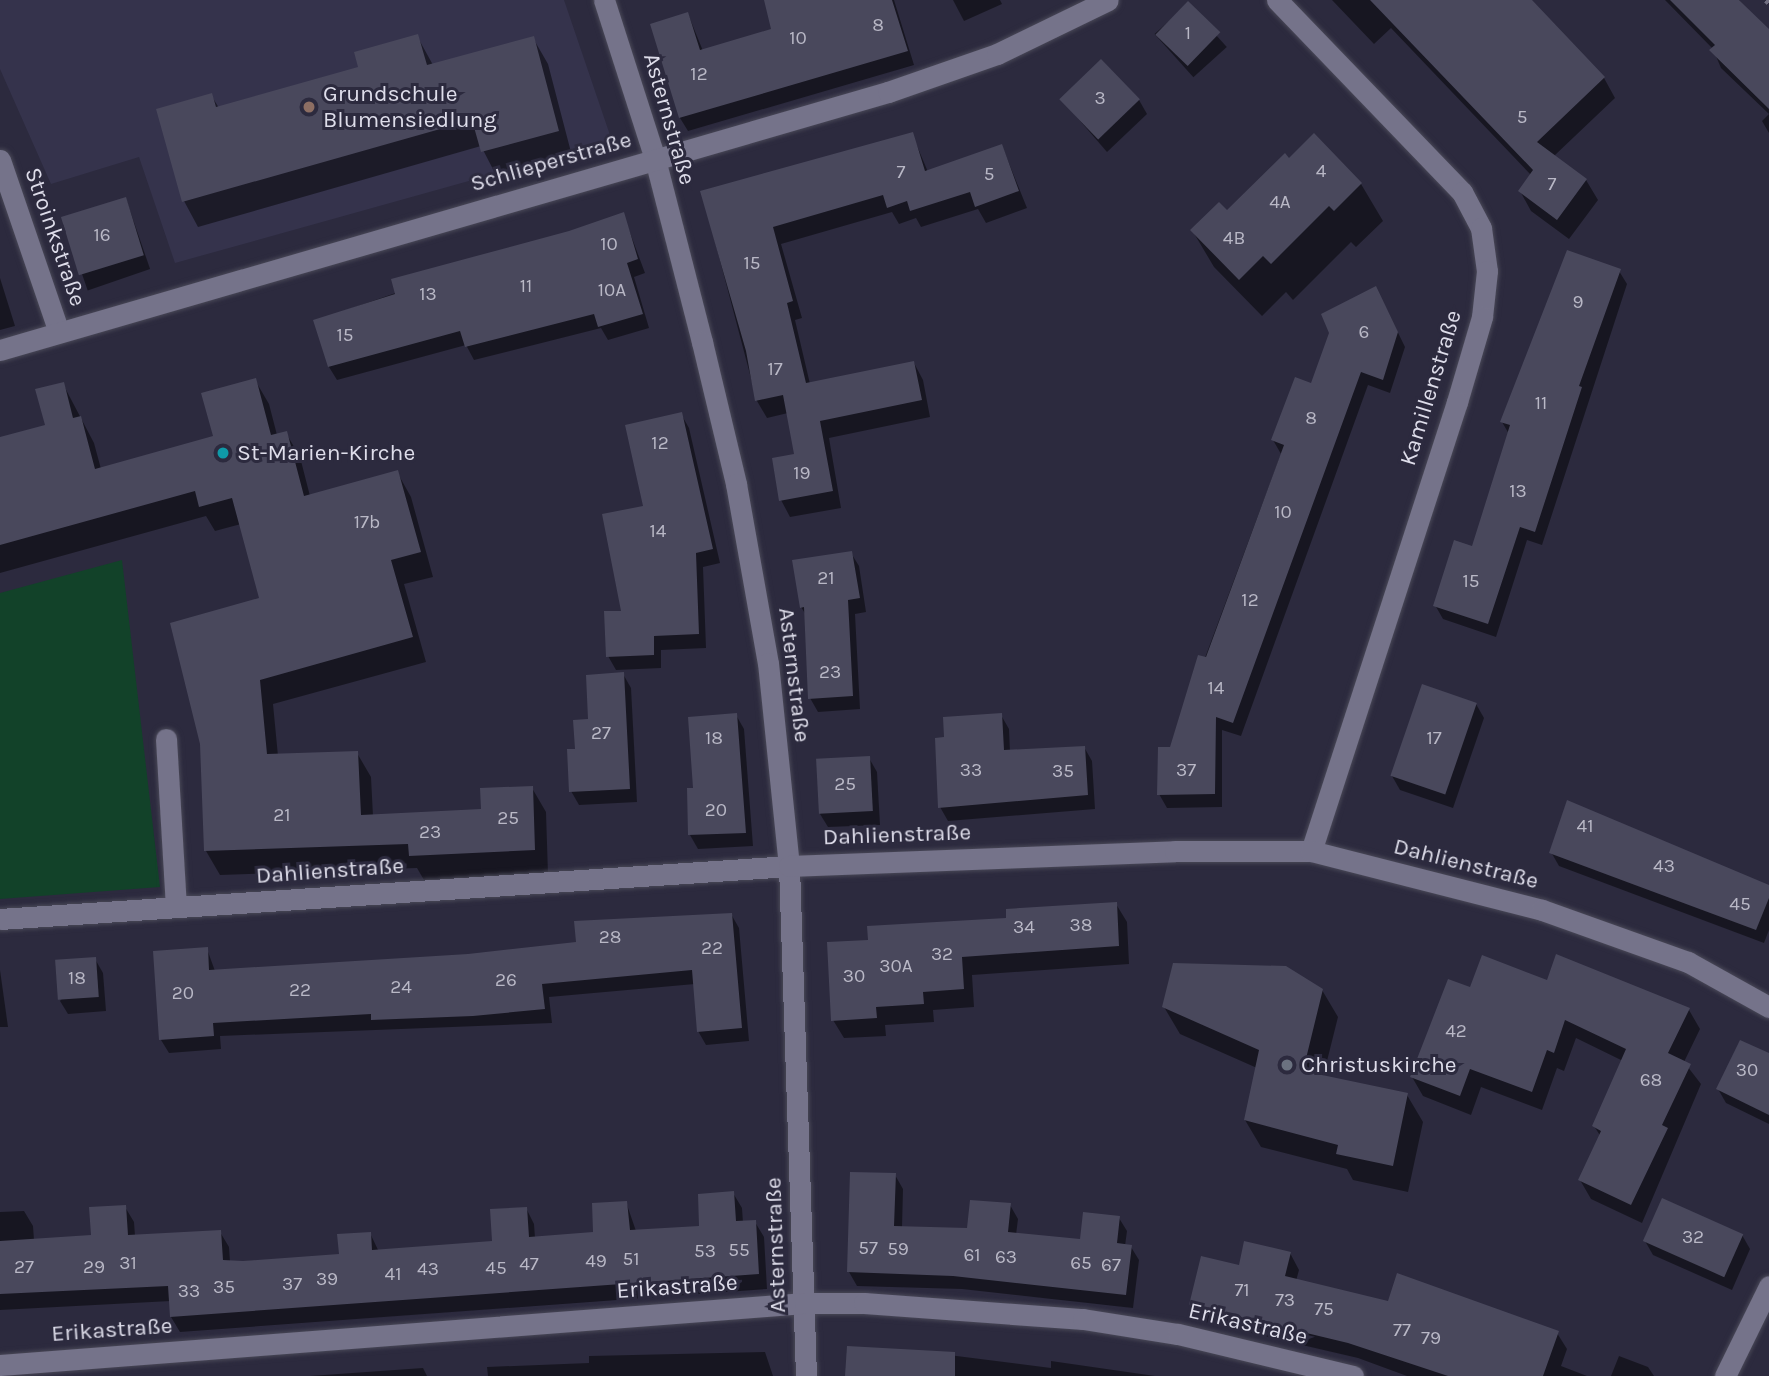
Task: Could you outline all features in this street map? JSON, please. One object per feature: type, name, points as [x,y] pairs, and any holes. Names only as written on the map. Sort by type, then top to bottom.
[{"type":"street","name":"Asternstraße","points":[[604,0],[655,159],[751,558],[768,663],[789,866],[806,1376]]},
{"type":"street","name":"Schlieperstraße","points":[[0,350],[888,92],[997,54],[1108,0]]},
{"type":"street","name":"Kamillenstraße","points":[[1277,0],[1462,192],[1481,228],[1487,271],[1482,317],[1460,390],[1311,851]]},
{"type":"street","name":"Stroinkstraße","points":[[0,160],[59,332]]},
{"type":"street","points":[[166,739],[176,907]]},
{"type":"street","name":"Dahlienstraße","points":[[0,919],[789,866],[1175,851],[1311,851],[1542,910],[1688,962],[1769,1007]]},
{"type":"street","points":[[1725,1376],[1769,1286]]},
{"type":"street","name":"Erikastraße","points":[[0,1365],[805,1303],[949,1307],[1083,1319],[1178,1334],[1353,1376]]},
{"type":"shaded area","name":"Grundschule Blumensiedlung","points":[[0,0],[564,0],[612,141],[175,263],[139,157],[51,184],[0,69]]},
{"type":"green space","points":[[122,560],[160,887],[0,899],[0,593]]},
{"type":"building","points":[[764,0],[892,0],[908,51],[679,118],[650,24],[688,12],[700,50],[771,29]]},
{"type":"building","points":[[1370,0],[1532,0],[1605,77],[1537,142],[1587,179],[1557,220],[1518,191],[1533,170]]},
{"type":"building","points":[[1670,0],[1739,0],[1769,29],[1769,109],[1709,50],[1715,45]]},
{"type":"building","points":[[1188,1],[1220,32],[1188,66],[1155,35]]},
{"type":"building","points":[[418,34],[427,65],[534,36],[559,131],[481,152],[472,120],[182,202],[156,109],[212,93],[216,107],[358,67],[354,52]]},
{"type":"building","points":[[1101,59],[1140,99],[1098,140],[1059,99]]},
{"type":"building","points":[[913,132],[925,171],[1002,144],[1019,191],[975,207],[970,192],[910,211],[907,201],[887,208],[883,195],[773,227],[793,301],[787,303],[806,383],[914,361],[922,400],[820,421],[833,491],[779,501],[772,458],[794,454],[783,395],[755,401],[746,351],[700,191]]},
{"type":"building","points":[[1314,133],[1362,183],[1334,211],[1329,206],[1271,264],[1263,256],[1239,280],[1190,230],[1219,202],[1227,210],[1285,153],[1289,158]]},
{"type":"building","points":[[126,197],[144,255],[79,275],[61,217]]},
{"type":"building","points":[[624,212],[638,259],[627,263],[643,314],[598,327],[594,314],[465,347],[460,331],[328,367],[313,320],[395,294],[391,279],[569,231]]},
{"type":"building","points":[[1567,250],[1621,269],[1579,386],[1582,387],[1535,532],[1520,527],[1488,624],[1433,606],[1454,540],[1472,546],[1510,425],[1500,422]]},
{"type":"building","points":[[1376,286],[1398,332],[1383,380],[1361,372],[1233,723],[1216,717],[1215,794],[1157,795],[1158,747],[1170,747],[1198,655],[1206,657],[1284,445],[1271,440],[1295,377],[1311,383],[1329,333],[1321,314]]},
{"type":"building","points":[[256,378],[271,435],[287,431],[304,496],[398,470],[421,552],[391,560],[413,637],[260,680],[267,754],[358,751],[361,815],[481,809],[480,788],[533,786],[535,850],[409,856],[408,844],[204,851],[200,744],[170,623],[259,598],[232,498],[199,507],[195,491],[0,545],[0,437],[45,425],[35,389],[64,382],[73,418],[81,416],[95,469],[213,436],[201,393]]},
{"type":"building","points":[[682,412],[713,549],[696,553],[699,634],[654,636],[654,655],[606,657],[604,611],[621,611],[602,514],[643,506],[625,425]]},
{"type":"building","points":[[852,551],[860,598],[848,600],[853,696],[808,699],[804,607],[800,608],[792,560]]},
{"type":"building","points":[[624,672],[630,789],[569,792],[567,749],[575,749],[573,720],[588,719],[586,675]]},
{"type":"building","points":[[1422,684],[1477,703],[1445,795],[1390,776]]},
{"type":"building","points":[[737,713],[746,833],[688,835],[687,788],[693,788],[688,717]]},
{"type":"building","points":[[1002,713],[1004,750],[1085,746],[1088,795],[938,808],[935,738],[944,737],[943,717]]},
{"type":"building","points":[[870,756],[873,811],[819,814],[816,759]]},
{"type":"building","points":[[1567,800],[1769,885],[1769,898],[1756,930],[1549,853]]},
{"type":"building","points":[[1117,902],[1119,946],[962,957],[964,989],[923,992],[924,1004],[876,1007],[877,1018],[831,1021],[827,942],[868,940],[867,926],[1006,918],[1006,909]]},
{"type":"building","points":[[732,913],[742,1028],[697,1032],[692,970],[542,984],[545,1009],[473,1016],[371,1020],[371,1014],[213,1023],[214,1036],[159,1040],[153,951],[208,947],[209,970],[468,954],[576,942],[574,921]]},
{"type":"building","points":[[1556,954],[1690,1008],[1668,1053],[1691,1064],[1662,1125],[1668,1128],[1631,1205],[1578,1180],[1601,1131],[1592,1126],[1626,1049],[1565,1020],[1554,1053],[1547,1050],[1532,1092],[1470,1069],[1460,1096],[1410,1077],[1448,979],[1470,987],[1482,955],[1547,980]]},
{"type":"building","points":[[96,957],[99,997],[58,1000],[55,960]]},
{"type":"building","name":"Christuskirche","points":[[1173,963],[1286,966],[1323,989],[1303,1071],[1408,1093],[1393,1166],[1336,1154],[1338,1145],[1244,1120],[1259,1050],[1162,1007]]},
{"type":"building","points":[[1740,1040],[1769,1053],[1769,1115],[1716,1089]]},
{"type":"building","points":[[850,1172],[896,1173],[894,1226],[967,1228],[970,1200],[1011,1203],[1008,1232],[1080,1239],[1083,1212],[1120,1216],[1117,1243],[1132,1245],[1126,1295],[953,1276],[847,1272]]},
{"type":"building","points":[[734,1191],[736,1221],[756,1220],[759,1274],[170,1317],[168,1286],[0,1294],[0,1241],[91,1235],[89,1207],[126,1205],[128,1235],[221,1230],[223,1260],[243,1261],[339,1254],[337,1234],[371,1232],[372,1250],[492,1241],[490,1209],[527,1207],[529,1237],[593,1232],[592,1203],[627,1201],[630,1230],[699,1226],[698,1194]]},
{"type":"building","points":[[1662,1198],[1743,1234],[1724,1277],[1643,1241]]},
{"type":"building","points":[[1244,1241],[1291,1252],[1285,1276],[1388,1301],[1397,1273],[1559,1331],[1543,1376],[1448,1376],[1348,1343],[1189,1305],[1201,1256],[1239,1265]]},
{"type":"building","points":[[847,1346],[955,1352],[955,1376],[845,1376]]},
{"type":"place","name":"Grundschule Blumensiedlung","points":[[309,107]]},
{"type":"place","name":"St-Marien-Kirche","points":[[223,453]]},
{"type":"place","name":"Christuskirche","points":[[1287,1065]]}]
